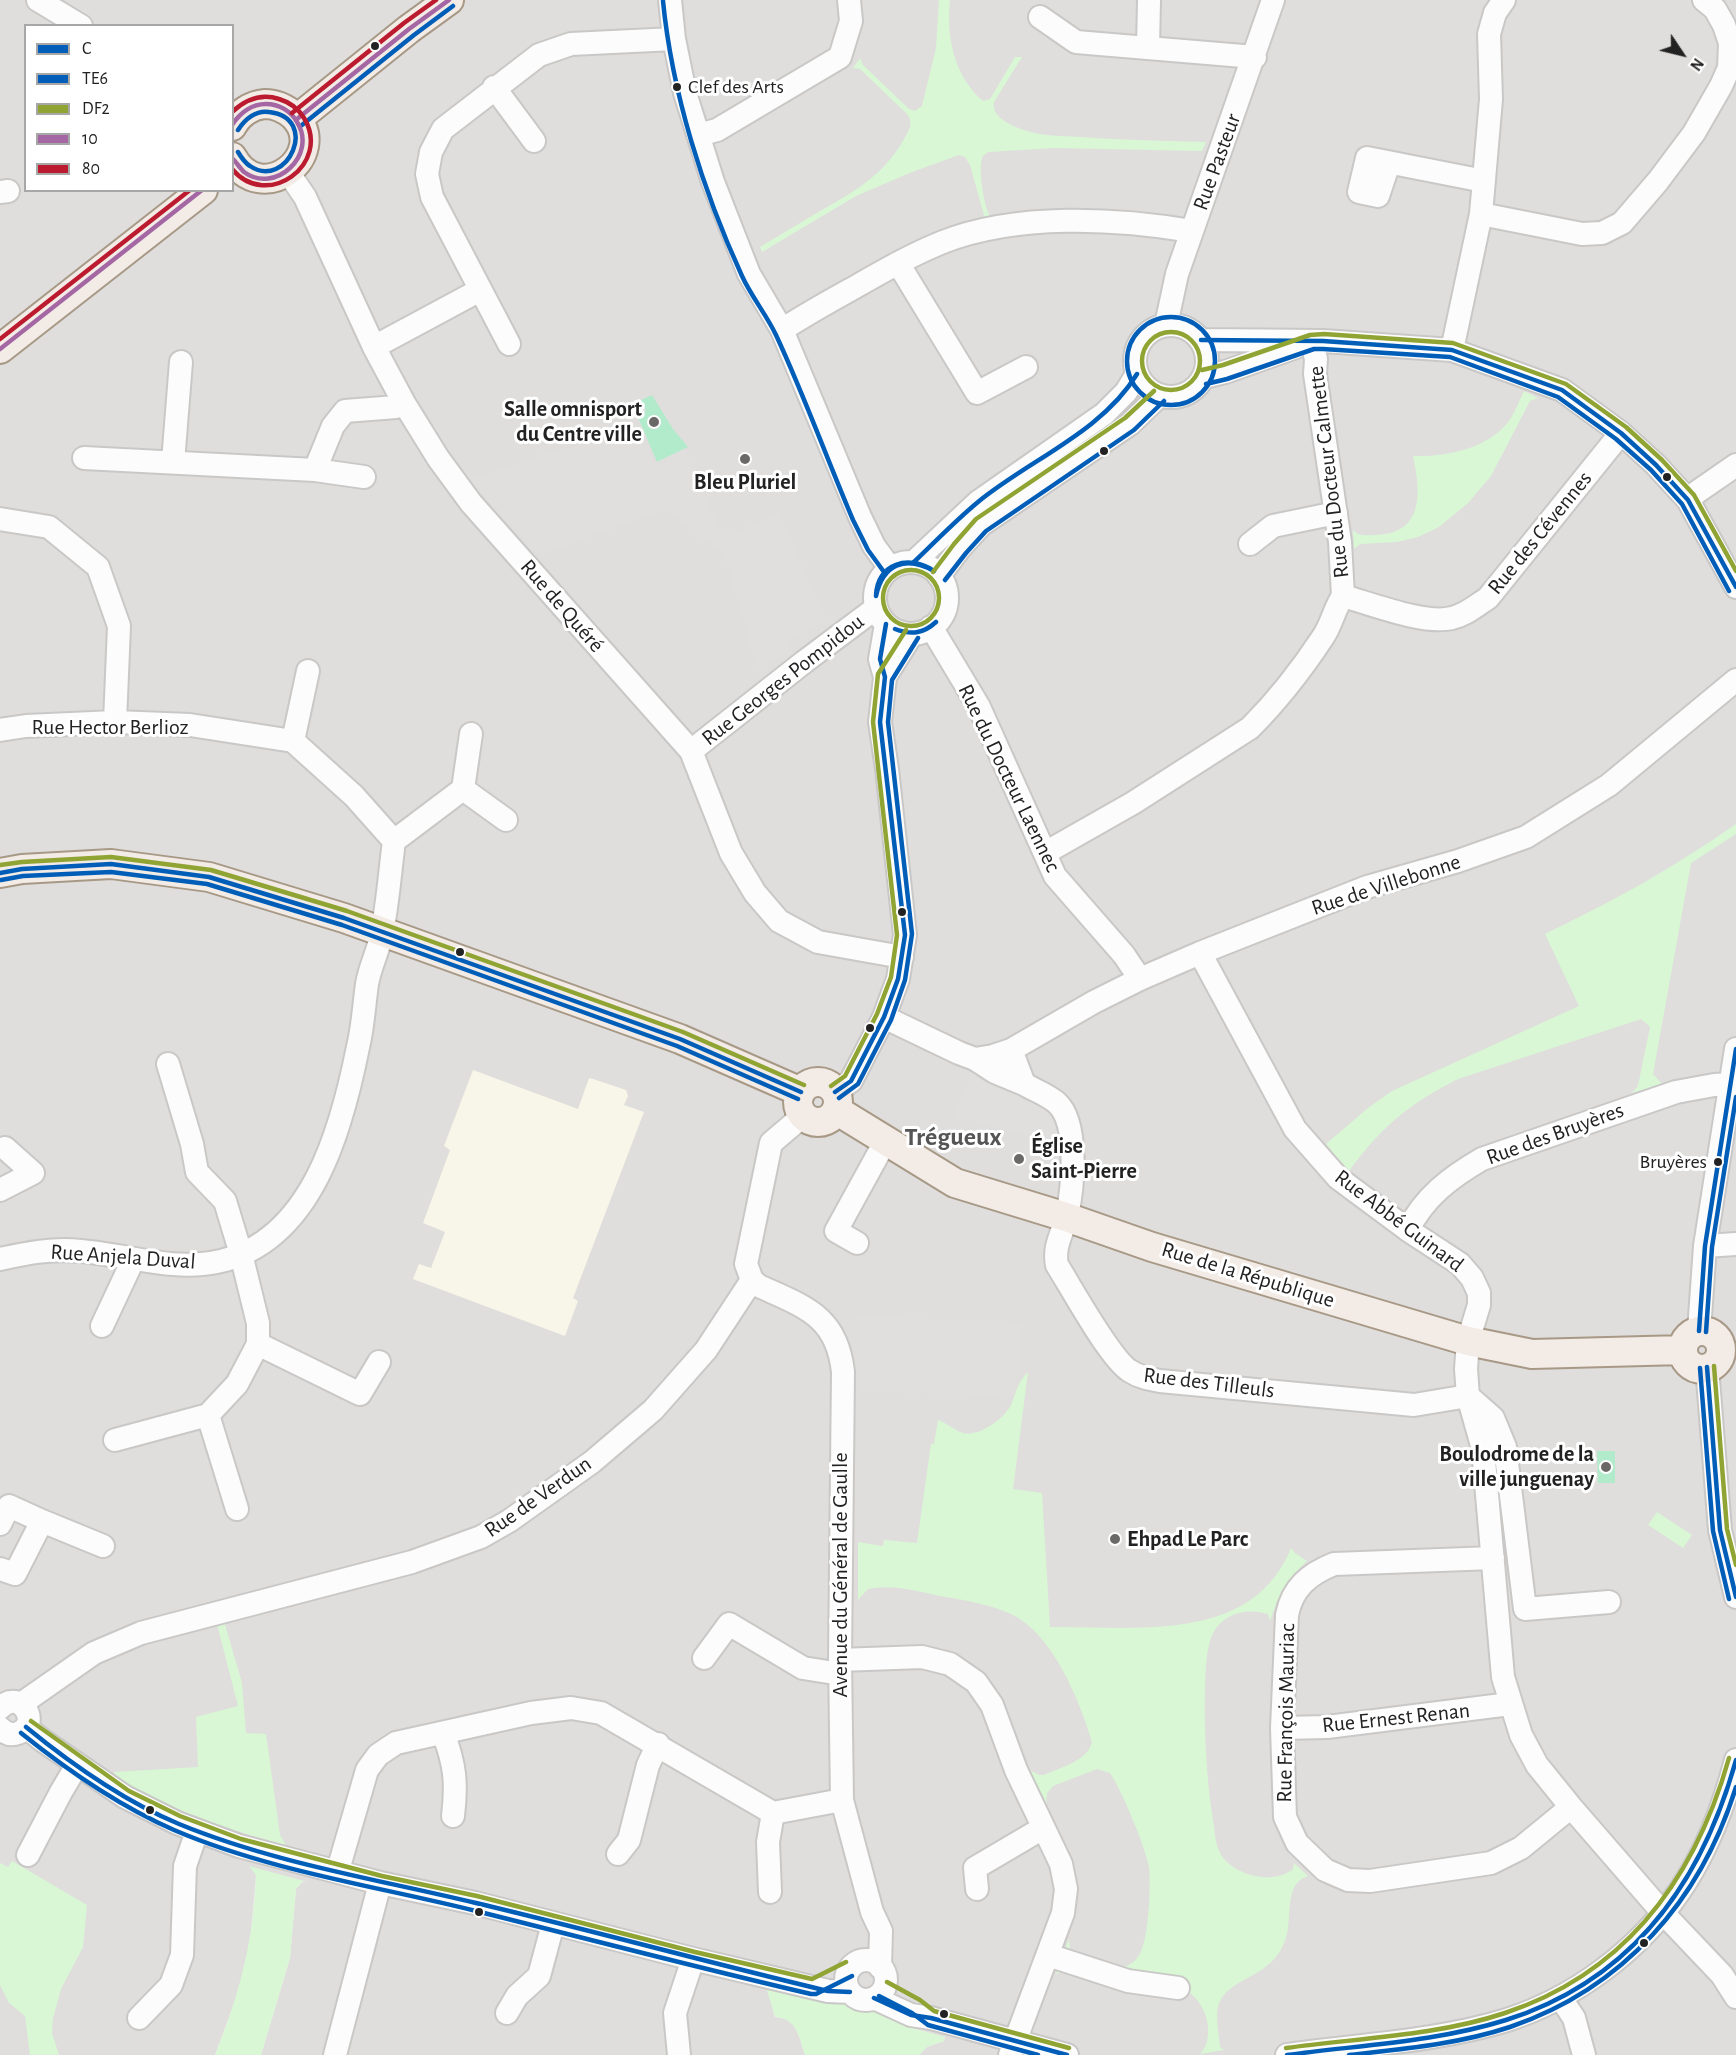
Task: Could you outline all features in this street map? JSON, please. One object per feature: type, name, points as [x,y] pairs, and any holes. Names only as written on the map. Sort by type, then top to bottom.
[{"type":"main road","points":[[297,119],[449,0]]},
{"type":"main road","points":[[234,121],[254,106],[266,104],[278,106],[297,119],[304,142],[297,164],[278,177],[255,178],[234,163]]},
{"type":"main road","points":[[0,349],[200,192]]},
{"type":"main road","points":[[0,873],[22,869],[111,864],[209,877],[344,918],[680,1039],[803,1104],[808,1119],[820,1122],[831,1117],[836,1101]]},
{"type":"main road","name":"Rue de la République","points":[[836,1101],[886,1140],[955,1183],[1066,1217],[1152,1247],[1468,1341],[1532,1354],[1691,1341]]},
{"type":"main road","points":[[1691,1341],[1711,1334],[1716,1338],[1721,1355]]},
{"type":"street","points":[[38,0],[78,24]]},
{"type":"street","points":[[670,0],[674,39],[685,93],[713,182],[749,274],[782,330],[860,517],[874,546],[890,568]]},
{"type":"street","points":[[698,135],[717,130],[840,57],[851,21],[849,0]]},
{"type":"street","points":[[1148,48],[1149,0]]},
{"type":"street","name":"Rue Pasteur","points":[[1166,325],[1177,274],[1255,57],[1273,0]]},
{"type":"street","points":[[1452,350],[1480,214],[1484,181],[1491,99],[1489,34],[1495,13],[1504,0]]},
{"type":"street","points":[[1480,214],[1582,234],[1602,233],[1622,223],[1658,181],[1694,133],[1729,68],[1730,43],[1724,25],[1715,9],[1704,0]]},
{"type":"street","points":[[1040,17],[1076,42],[1255,57]]},
{"type":"street","points":[[509,344],[432,197],[427,174],[430,153],[443,129],[494,87],[539,55],[571,44],[674,39]]},
{"type":"street","points":[[494,87],[534,141]]},
{"type":"street","points":[[1389,163],[1484,181]]},
{"type":"street","name":"Rue de Quéré","points":[[288,172],[305,197],[374,347],[404,403],[438,458],[471,503],[691,751],[731,853],[755,893],[779,921],[818,942],[902,957]]},
{"type":"street","points":[[782,330],[898,263],[943,242],[990,229],[1030,223],[1090,221],[1192,231]]},
{"type":"street","points":[[898,263],[977,393],[1026,367]]},
{"type":"street","points":[[374,347],[480,290]]},
{"type":"street","points":[[914,562],[978,502],[1104,414],[1126,392],[1137,374],[1136,353],[1140,343],[1155,329],[1166,325],[1185,328],[1201,340],[1208,357],[1204,377],[1198,386],[1190,393],[1180,397],[1159,396],[1150,391],[1137,374]]},
{"type":"street","points":[[1201,340],[1312,342],[1452,350],[1562,390],[1621,433],[1656,465],[1688,500],[1736,587]]},
{"type":"street","points":[[1204,377],[1312,342]]},
{"type":"street","name":"Rue du Docteur Calmette","points":[[1045,853],[1133,804],[1250,728],[1265,713],[1324,635],[1336,606],[1343,596],[1340,542],[1312,342]]},
{"type":"street","points":[[174,462],[181,362]]},
{"type":"street","points":[[939,576],[981,525],[1130,424],[1159,396]]},
{"type":"street","points":[[315,470],[333,426],[345,411],[396,407],[404,403]]},
{"type":"street","name":"Rue des Cévennes","points":[[1343,596],[1431,620],[1452,618],[1469,611],[1488,598],[1621,433]]},
{"type":"street","points":[[84,458],[315,470],[364,477]]},
{"type":"street","points":[[1688,500],[1736,465]]},
{"type":"street","points":[[1250,544],[1273,526],[1336,513]]},
{"type":"street","points":[[0,519],[49,526],[98,567],[118,626],[115,722]]},
{"type":"street","points":[[836,1101],[851,1081],[884,1017],[898,979],[902,957],[905,935],[880,722],[885,677],[880,659],[881,616],[874,597],[882,576],[890,568],[902,563],[914,562],[932,569],[939,576],[945,586],[945,609],[939,619],[922,630],[885,677]]},
{"type":"street","points":[[881,616],[902,633],[922,630]]},
{"type":"street","name":"Rue Georges Pompidou","points":[[691,751],[804,662],[881,616]]},
{"type":"street","name":"Rue du Docteur Laennec","points":[[922,630],[979,706],[1055,876],[1124,955],[1140,979]]},
{"type":"street","points":[[308,671],[293,741],[354,796],[394,842]]},
{"type":"street","name":"Rue de Villebonne","points":[[975,1059],[1011,1050],[1094,1002],[1200,953],[1367,887],[1458,861],[1526,837],[1609,785],[1736,680]]},
{"type":"street","name":"Rue Hector Berlioz","points":[[0,730],[26,726],[115,722],[190,725],[293,741]]},
{"type":"street","points":[[382,933],[394,842],[463,789],[471,734]]},
{"type":"street","points":[[463,789],[506,820]]},
{"type":"street","name":"Rue Anjela Duval","points":[[0,1259],[43,1251],[81,1251],[133,1260],[185,1265],[220,1261],[241,1254],[270,1237],[303,1203],[316,1183],[338,1127],[359,1046],[368,981],[382,933]]},
{"type":"street","name":"Rue Abbé Guinard","points":[[1200,953],[1296,1129],[1338,1178],[1408,1230],[1460,1264],[1472,1278],[1479,1293],[1479,1305],[1468,1341],[1468,1396],[1483,1449],[1503,1677],[1521,1735],[1538,1766],[1571,1807],[1663,1913],[1722,1975],[1736,1997]]},
{"type":"street","name":"Rue des Tilleuls","points":[[884,1017],[1024,1084],[1056,1102],[1067,1117],[1072,1150],[1066,1217],[1054,1253],[1057,1264],[1108,1346],[1127,1370],[1141,1377],[1160,1381],[1414,1406],[1468,1396]]},
{"type":"street","points":[[1691,1341],[1736,1049]]},
{"type":"street","points":[[1011,1050],[1024,1084]]},
{"type":"street","points":[[115,1440],[208,1415],[237,1384],[258,1344],[258,1323],[225,1201],[197,1172],[192,1144],[168,1064]]},
{"type":"street","name":"Rue des Bruyères","points":[[1408,1230],[1434,1192],[1457,1173],[1482,1159],[1676,1092],[1714,1084],[1730,1084]]},
{"type":"street","points":[[752,1280],[746,1264],[771,1143],[803,1104]]},
{"type":"street","points":[[857,1243],[836,1231],[886,1140]]},
{"type":"street","points":[[0,1190],[33,1173],[5,1148]]},
{"type":"street","points":[[1705,1246],[1736,1244]]},
{"type":"street","points":[[102,1326],[133,1260]]},
{"type":"street","name":"Avenue du Général de Gaulle","points":[[752,1280],[759,1286],[816,1314],[834,1336],[841,1352],[843,1372],[840,1665],[842,1800],[872,1912],[881,1931],[877,1979]]},
{"type":"street","name":"Rue de Verdun","points":[[6,1704],[94,1653],[141,1632],[412,1562],[482,1538],[591,1462],[653,1410],[706,1350],[752,1280]]},
{"type":"street","points":[[258,1344],[360,1394],[379,1362]]},
{"type":"street","points":[[1721,1355],[1720,1530],[1736,1597]]},
{"type":"street","points":[[1468,1396],[1493,1418],[1505,1448],[1525,1609],[1609,1602]]},
{"type":"street","points":[[208,1415],[237,1509]]},
{"type":"street","points":[[0,1524],[9,1506],[103,1546]]},
{"type":"street","points":[[0,1569],[15,1574],[42,1521]]},
{"type":"street","name":"Rue François Mauriac","points":[[1493,1558],[1334,1564],[1317,1571],[1300,1584],[1289,1603],[1287,1615],[1282,1728],[1285,1817],[1298,1843],[1325,1870],[1348,1880],[1370,1881],[1491,1863],[1521,1848],[1571,1807]]},
{"type":"street","points":[[704,1658],[729,1624],[803,1668],[828,1672],[840,1665],[922,1657],[950,1664],[976,1682],[992,1705],[1016,1770],[1061,1864],[1065,1889],[1063,1913],[1012,2049]]},
{"type":"street","points":[[0,1728],[8,1734],[23,1731],[29,1717],[28,1712],[6,1704]]},
{"type":"street","name":"Rue Ernest Renan","points":[[1282,1728],[1327,1727],[1510,1704]]},
{"type":"street","points":[[338,1870],[367,1770],[378,1755],[396,1743],[531,1713],[571,1708],[601,1713],[658,1744],[773,1813],[842,1800]]},
{"type":"street","points":[[26,1727],[125,1797],[197,1832],[239,1846],[338,1870],[380,1883],[475,1903],[693,1959],[828,1991],[850,1992],[861,1999],[877,1979]]},
{"type":"street","points":[[443,1733],[450,1750],[456,1786],[453,1816]]},
{"type":"street","points":[[618,1854],[629,1840],[648,1765],[658,1744]]},
{"type":"street","points":[[1297,2054],[1442,2045],[1560,1997],[1599,1973],[1629,1948],[1663,1913],[1680,1891],[1731,1800],[1736,1760]]},
{"type":"street","points":[[28,1855],[78,1765]]},
{"type":"street","points":[[770,1892],[768,1842],[773,1813]]},
{"type":"street","points":[[976,1889],[975,1868],[1043,1828]]},
{"type":"street","points":[[139,2019],[171,1985],[182,1955],[185,1866],[197,1832]]},
{"type":"street","points":[[335,2055],[380,1883]]},
{"type":"street","points":[[507,2013],[517,1996],[539,1976],[553,1924]]},
{"type":"street","points":[[1048,1955],[1128,1981],[1178,1988]]},
{"type":"street","points":[[679,2055],[675,2013],[693,1959]]},
{"type":"street","points":[[813,1987],[849,1969],[859,1961],[911,2015],[931,2018],[1012,2049],[1067,2055]]},
{"type":"street","points":[[849,1969],[846,1980],[850,1992]]},
{"type":"street","points":[[1560,1997],[1574,2018],[1584,2055]]},
{"type":"shaded area","points":[[0,0],[1736,0],[1736,2055],[919,2055],[927,2047],[944,2041],[945,2037],[912,2028],[882,2012],[871,2012],[848,2006],[843,2000],[821,2000],[768,1991],[775,2017],[787,2019],[796,2027],[805,2055],[261,2055],[290,1958],[296,1888],[304,1881],[253,1869],[256,1875],[250,1943],[238,1993],[215,2055],[0,2055]]},
{"type":"shaded area","points":[[641,434],[655,463],[684,449],[724,538],[779,513],[827,621],[786,642],[790,652],[757,669],[725,556],[666,510],[538,555],[470,480],[548,452]]},
{"type":"shaded area","points":[[473,1070],[578,1109],[589,1078],[626,1090],[628,1096],[624,1105],[644,1112],[573,1298],[578,1301],[565,1336],[413,1279],[419,1264],[431,1268],[445,1232],[423,1223],[450,1150],[444,1146]]},
{"type":"shaded area","points":[[971,1076],[1049,1110],[1060,1135],[1060,1145],[954,1116]]},
{"type":"shaded area","points":[[859,1317],[1023,1322],[1019,1375],[1004,1394],[860,1392]]},
{"type":"green space","points":[[939,0],[950,0],[949,28],[954,55],[965,80],[983,101],[990,99],[1015,57],[1022,57],[994,102],[997,115],[1009,124],[1033,133],[1049,135],[1206,142],[1202,151],[1054,148],[988,152],[981,161],[981,177],[986,206],[991,218],[982,220],[984,215],[970,165],[965,157],[959,155],[856,196],[762,252],[760,247],[868,181],[896,151],[909,130],[907,114],[860,69],[853,68],[860,58],[863,65],[909,109],[915,111],[922,106],[936,48]]},
{"type":"green space","points":[[1524,391],[1538,398],[1530,401],[1491,476],[1468,503],[1439,527],[1418,537],[1397,542],[1360,544],[1354,549],[1353,530],[1363,535],[1391,533],[1403,527],[1411,519],[1417,497],[1413,456],[1452,453],[1478,445],[1490,438],[1509,421]]},
{"type":"green space","name":"Salle omnisport du Centre ville","points":[[652,395],[673,429],[688,447],[657,462],[637,415],[646,411],[641,400]]},
{"type":"green space","points":[[1736,824],[1736,834],[1691,863],[1653,1074],[1662,1084],[1632,1093],[1638,1086],[1650,1027],[1641,1019],[1458,1079],[1411,1107],[1373,1141],[1349,1171],[1326,1144],[1392,1091],[1579,1006],[1545,934],[1643,883]]},
{"type":"green space","points":[[1028,1372],[1013,1489],[1042,1493],[1050,1627],[1118,1628],[1187,1624],[1220,1615],[1249,1601],[1273,1579],[1291,1548],[1307,1561],[1284,1588],[1270,1621],[1268,1614],[1259,1612],[1234,1614],[1220,1623],[1211,1638],[1208,1649],[1205,1684],[1206,1753],[1218,1849],[1226,1861],[1253,1876],[1274,1877],[1284,1874],[1293,1869],[1294,1863],[1308,1876],[1296,1885],[1293,1891],[1288,1928],[1283,1946],[1274,1960],[1227,1991],[1220,2001],[1217,2023],[1220,2047],[1224,2050],[1200,2054],[1208,2039],[1207,2021],[1200,2004],[1188,1992],[1063,1970],[1056,1975],[1069,1939],[1070,1949],[1076,1955],[1119,1969],[1138,1957],[1145,1940],[1147,1927],[1150,1875],[1138,1833],[1121,1792],[1110,1773],[1097,1769],[1053,1786],[1047,1793],[1046,1804],[1028,1769],[1044,1775],[1079,1759],[1089,1749],[1092,1742],[1072,1688],[1052,1652],[1040,1636],[1026,1623],[1011,1614],[967,1601],[886,1587],[868,1589],[858,1600],[858,1542],[883,1546],[884,1540],[917,1543],[931,1444],[934,1444],[938,1420],[963,1433],[969,1434],[983,1430],[1008,1410],[1019,1385]]},
{"type":"green space","name":"Boulodrome de la ville junguenay","points":[[1597,1451],[1615,1451],[1615,1483],[1598,1483]]},
{"type":"green space","points":[[1657,1512],[1692,1535],[1683,1548],[1648,1525]]},
{"type":"green space","points":[[224,1621],[242,1683],[246,1733],[266,1734],[280,1835],[286,1845],[196,1817],[154,1798],[113,1775],[115,1772],[198,1767],[196,1717],[238,1706],[217,1624]]},
{"type":"green space","points":[[12,1861],[87,1905],[83,1947],[61,1989],[53,2018],[52,2033],[59,2055],[30,2055],[25,2016],[9,2003],[0,1985],[0,1863],[8,1867]]},
{"type":"green space","points":[[249,1866],[307,1882],[302,1882],[296,1889],[290,1958],[261,2055],[215,2055],[238,1989],[248,1945],[256,1875]]},
{"type":"green space","points":[[767,1990],[821,2000],[843,2000],[848,2006],[871,2012],[882,2012],[912,2028],[945,2037],[944,2041],[927,2047],[919,2055],[805,2055],[799,2035],[793,2025],[782,2018],[775,2017]]},
{"type":"transit line","name":"80","points":[[292,113],[436,0]]},
{"type":"transit line","name":"10","points":[[297,119],[409,29],[449,0]]},
{"type":"transit line","name":"TE6","points":[[663,1],[667,36],[682,106],[714,210],[742,276],[772,327],[786,358],[853,520],[868,550],[884,572]]},
{"type":"transit line","name":"TE6","points":[[302,125],[453,6]]},
{"type":"transit line","name":"80","points":[[234,110],[242,104],[260,97],[279,99],[299,111],[310,135],[309,151],[303,165],[292,176],[278,183],[262,185],[246,181],[234,171]]},
{"type":"transit line","name":"10","points":[[234,123],[251,107],[271,104],[288,111],[297,122],[302,135],[302,147],[298,158],[280,175],[268,179],[256,178],[244,172],[234,160]]},
{"type":"transit line","name":"TE6","points":[[238,130],[251,116],[260,112],[269,112],[285,117],[293,126],[296,138],[293,151],[276,169],[264,171],[250,166],[238,152]]},
{"type":"transit line","name":"80","points":[[0,339],[187,192]]},
{"type":"transit line","name":"10","points":[[0,349],[199,192]]},
{"type":"transit line","name":"TE6","points":[[1171,317],[1188,321],[1202,330],[1211,344],[1215,361],[1211,378],[1202,392],[1188,401],[1171,405],[1154,401],[1140,392],[1131,378],[1127,361],[1131,344],[1140,330],[1154,321],[1171,317]]},
{"type":"transit line","name":"DF2","points":[[1171,332],[1187,337],[1195,345],[1200,361],[1195,377],[1187,385],[1171,390],[1155,385],[1147,377],[1142,361],[1147,345],[1155,337],[1171,332]]},
{"type":"transit line","name":"DF2","points":[[1202,370],[1310,335],[1324,334],[1453,343],[1566,384],[1626,427],[1662,460],[1694,495],[1736,571]]},
{"type":"transit line","name":"C","points":[[1201,340],[1323,341],[1452,350],[1562,390],[1621,433],[1656,465],[1688,500],[1736,587]]},
{"type":"transit line","name":"TE6","points":[[1206,384],[1314,349],[1323,349],[1450,357],[1558,397],[1616,439],[1651,470],[1682,504],[1729,591]]},
{"type":"transit line","name":"C","points":[[914,562],[978,502],[1064,444],[1105,413],[1137,374]]},
{"type":"transit line","name":"DF2","points":[[933,572],[976,519],[1125,418],[1154,391]]},
{"type":"transit line","name":"TE6","points":[[945,580],[986,531],[1134,430],[1164,401]]},
{"type":"transit line","name":"C","points":[[876,596],[882,576],[896,565],[915,563],[934,571]]},
{"type":"transit line","name":"C","points":[[876,596],[884,576],[897,565],[914,564],[934,571]]},
{"type":"transit line","name":"DF2","points":[[905,570],[917,570],[931,578],[939,592],[939,598],[937,609],[931,618],[917,626],[905,626],[888,614],[883,604],[883,592],[895,575],[905,570]]},
{"type":"transit line","name":"C","points":[[895,629],[917,632],[936,622]]},
{"type":"transit line","name":"C","points":[[835,1092],[851,1081],[884,1017],[898,979],[905,935],[880,722],[885,677],[880,659],[886,624]]},
{"type":"transit line","name":"DF2","points":[[831,1086],[845,1076],[877,1014],[891,977],[897,935],[873,722],[878,674],[906,630]]},
{"type":"transit line","name":"TE6","points":[[839,1098],[858,1084],[891,1020],[905,980],[912,934],[888,722],[892,680],[918,638]]},
{"type":"transit line","name":"DF2","points":[[0,865],[111,857],[211,870],[347,911],[683,1032],[804,1085]]},
{"type":"transit line","name":"C","points":[[0,873],[22,869],[111,864],[209,877],[344,918],[680,1039],[801,1092]]},
{"type":"transit line","name":"TE6","points":[[1,880],[23,876],[111,872],[207,884],[342,925],[677,1046],[798,1099]]},
{"type":"transit line","name":"C","points":[[1699,1331],[1705,1246],[1736,1049]]},
{"type":"transit line","name":"TE6","points":[[1706,1332],[1712,1247],[1736,1097]]},
{"type":"transit line","name":"DF2","points":[[1714,1366],[1727,1529],[1736,1565]]},
{"type":"transit line","name":"C","points":[[1707,1367],[1720,1530],[1736,1597]]},
{"type":"transit line","name":"TE6","points":[[1700,1368],[1713,1531],[1729,1599]]},
{"type":"transit line","name":"DF2","points":[[31,1721],[129,1791],[180,1816],[241,1839],[382,1876],[477,1896],[695,1952],[812,1979],[846,1962]]},
{"type":"transit line","name":"C","points":[[26,1727],[80,1768],[139,1805],[215,1838],[288,1860],[438,1894],[828,1991],[850,1992]]},
{"type":"transit line","name":"TE6","points":[[21,1733],[75,1774],[133,1810],[210,1844],[285,1867],[476,1911],[811,1994],[816,1994],[852,1976]]},
{"type":"transit line","name":"DF2","points":[[1286,2048],[1425,2032],[1479,2021],[1549,1995],[1587,1973],[1621,1946],[1650,1915],[1676,1881],[1697,1843],[1715,1802],[1729,1758]]},
{"type":"transit line","name":"C","points":[[1287,2055],[1398,2042],[1479,2027],[1506,2020],[1551,2002],[1590,1980],[1625,1952],[1656,1921],[1682,1885],[1722,1805],[1736,1760]]},
{"type":"transit line","name":"TE6","points":[[1349,2055],[1431,2045],[1491,2033],[1551,2010],[1588,1989],[1622,1964],[1653,1935],[1679,1902],[1702,1867],[1721,1828],[1736,1787]]},
{"type":"transit line","name":"DF2","points":[[887,1982],[920,2000],[934,2011],[1069,2048]]},
{"type":"transit line","name":"TE6","points":[[879,1996],[912,2013],[928,2025],[1038,2055]]},
{"type":"transit line","name":"C","points":[[874,1998],[911,2015],[931,2018],[1067,2055]]},
{"type":"place","name":"Clef des Arts","points":[[677,87]]},
{"type":"place","name":"Salle omnisport du Centre ville","points":[[654,422]]},
{"type":"place","name":"Bleu Pluriel","points":[[745,459]]},
{"type":"place","name":"Église Saint-Pierre","points":[[1019,1159]]},
{"type":"place","name":"Bruyères","points":[[1718,1162]]},
{"type":"place","name":"Boulodrome de la ville junguenay","points":[[1606,1467]]},
{"type":"place","name":"Ehpad Le Parc","points":[[1115,1539]]},
{"type":"district","name":"Trégueux","points":[[953,1137]]}]
